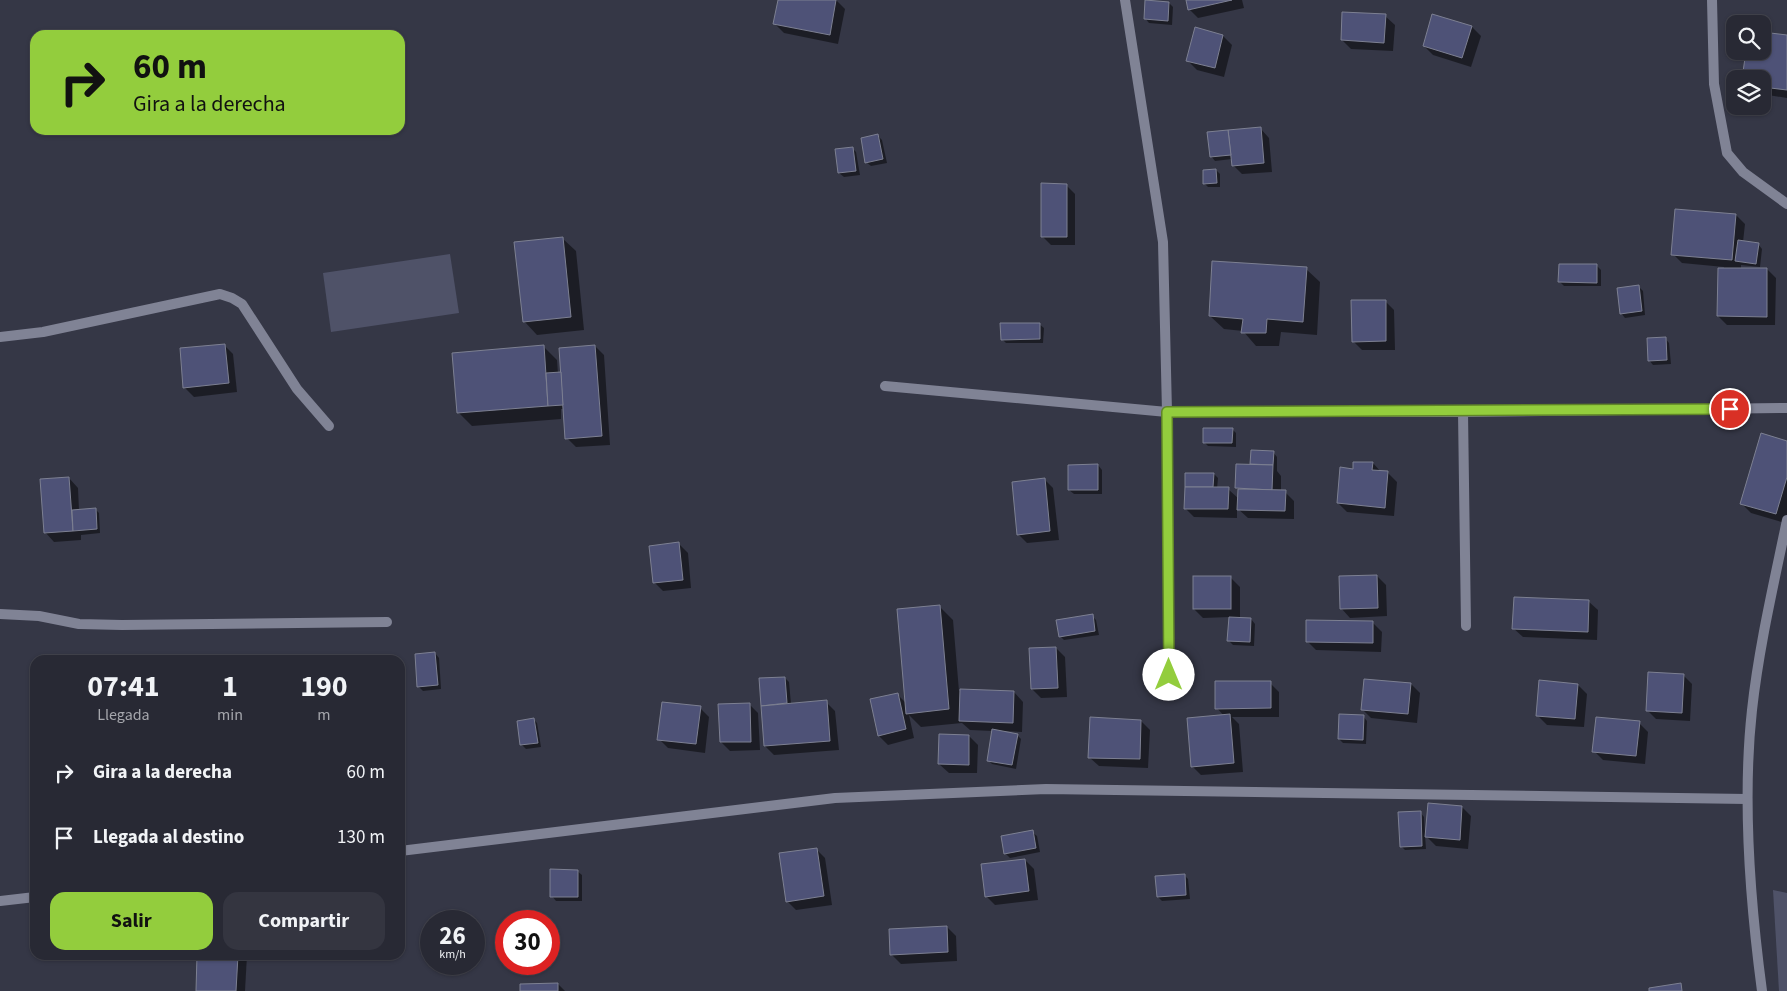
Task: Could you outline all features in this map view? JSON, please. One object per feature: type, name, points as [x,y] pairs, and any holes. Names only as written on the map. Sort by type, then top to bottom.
[{"type":"street","points":[[1125,0],[1162,242],[1167,412],[1169,675]]},
{"type":"street","points":[[1712,0],[1714,84],[1727,153],[1743,172],[1787,204]]},
{"type":"street","points":[[0,337],[43,332],[220,294],[242,304],[297,389],[329,426]]},
{"type":"street","points":[[885,386],[1167,412],[1463,412],[1787,408]]},
{"type":"street","points":[[1463,412],[1466,626]]},
{"type":"street","points":[[1762,991],[1755,935],[1747,799],[1751,711],[1761,646],[1787,520]]},
{"type":"street","points":[[0,614],[39,616],[79,624],[122,625],[387,622]]},
{"type":"street","points":[[405,850],[835,798],[1046,789],[1747,799]]},
{"type":"street","points":[[0,901],[30,898]]},
{"type":"shaded area","points":[[450,254],[459,313],[331,332],[323,273]]},
{"type":"shaded area","points":[[1773,890],[1787,893],[1787,991],[1779,991]]},
{"type":"building","points":[[778,0],[836,0],[830,35],[773,24]]},
{"type":"building","points":[[1145,0],[1169,2],[1168,21],[1144,19]]},
{"type":"building","points":[[1186,0],[1232,0],[1188,10]]},
{"type":"building","points":[[1342,12],[1386,14],[1384,43],[1341,40]]},
{"type":"building","points":[[1432,14],[1472,26],[1462,58],[1423,46]]},
{"type":"building","points":[[1195,27],[1223,35],[1215,68],[1186,61]]},
{"type":"building","points":[[1771,33],[1787,35],[1787,90],[1771,88],[1771,70],[1743,70],[1745,60],[1771,60]]},
{"type":"building","points":[[1261,127],[1264,163],[1232,166],[1228,130]]},
{"type":"building","points":[[1228,130],[1231,155],[1210,157],[1207,132]]},
{"type":"building","points":[[878,134],[883,159],[865,163],[861,138]]},
{"type":"building","points":[[853,147],[856,171],[838,173],[835,149]]},
{"type":"building","points":[[1216,169],[1217,183],[1203,184],[1203,170]]},
{"type":"building","points":[[1041,183],[1067,184],[1067,237],[1041,237]]},
{"type":"building","points":[[1675,209],[1736,214],[1732,260],[1671,255]]},
{"type":"building","points":[[563,237],[571,317],[523,322],[514,242]]},
{"type":"building","points":[[1738,240],[1759,243],[1756,264],[1735,261]]},
{"type":"building","points":[[1212,261],[1307,267],[1303,322],[1267,319],[1266,333],[1241,333],[1243,319],[1209,316]]},
{"type":"building","points":[[1559,264],[1597,264],[1597,283],[1558,282]]},
{"type":"building","points":[[1718,268],[1767,268],[1767,317],[1717,316]]},
{"type":"building","points":[[1639,285],[1642,311],[1620,314],[1617,288]]},
{"type":"building","points":[[1351,300],[1386,300],[1386,341],[1352,342]]},
{"type":"building","points":[[1000,323],[1040,323],[1040,339],[1001,340]]},
{"type":"building","points":[[1666,337],[1667,360],[1648,361],[1647,338]]},
{"type":"building","points":[[225,344],[229,383],[183,388],[180,348]]},
{"type":"building","points":[[544,345],[548,406],[457,413],[452,353]]},
{"type":"building","points":[[595,345],[602,436],[565,439],[559,348]]},
{"type":"building","points":[[561,372],[563,405],[548,406],[546,373]]},
{"type":"building","points":[[1203,428],[1233,428],[1232,443],[1203,443]]},
{"type":"building","points":[[1761,433],[1787,441],[1787,477],[1776,514],[1740,504]]},
{"type":"building","points":[[1251,450],[1274,451],[1273,465],[1250,464]]},
{"type":"building","points":[[1353,462],[1373,462],[1372,470],[1388,471],[1385,508],[1337,503],[1340,467],[1353,469]]},
{"type":"building","points":[[1098,464],[1098,490],[1068,490],[1068,465]]},
{"type":"building","points":[[1236,464],[1273,465],[1272,490],[1235,488]]},
{"type":"building","points":[[1185,473],[1214,473],[1213,487],[1185,487]]},
{"type":"building","points":[[69,477],[73,531],[44,533],[40,479]]},
{"type":"building","points":[[1045,478],[1050,531],[1017,535],[1012,482]]},
{"type":"building","points":[[1185,487],[1229,487],[1228,509],[1184,509]]},
{"type":"building","points":[[1238,489],[1286,490],[1285,511],[1237,510]]},
{"type":"building","points":[[96,508],[97,529],[73,531],[72,510]]},
{"type":"building","points":[[679,542],[683,580],[653,583],[649,546]]},
{"type":"building","points":[[1377,575],[1378,608],[1340,609],[1339,576]]},
{"type":"building","points":[[1193,576],[1231,576],[1231,609],[1193,609]]},
{"type":"building","points":[[1514,597],[1589,600],[1588,632],[1512,629]]},
{"type":"building","points":[[940,605],[949,709],[906,714],[897,609]]},
{"type":"building","points":[[1093,614],[1095,631],[1059,637],[1056,620]]},
{"type":"building","points":[[1229,617],[1251,618],[1250,642],[1227,641]]},
{"type":"building","points":[[1306,620],[1373,621],[1373,643],[1306,642]]},
{"type":"building","points":[[1056,647],[1058,688],[1031,689],[1029,648]]},
{"type":"building","points":[[435,652],[438,685],[417,687],[415,654]]},
{"type":"building","points":[[1648,672],[1684,674],[1682,713],[1646,711]]},
{"type":"building","points":[[785,677],[787,703],[761,706],[759,678]]},
{"type":"building","points":[[1364,679],[1411,683],[1408,714],[1361,710]]},
{"type":"building","points":[[1539,680],[1578,684],[1575,719],[1536,716]]},
{"type":"building","points":[[1215,681],[1271,681],[1271,708],[1215,709]]},
{"type":"building","points":[[960,689],[1014,691],[1013,723],[959,721]]},
{"type":"building","points":[[898,693],[906,729],[878,736],[870,699]]},
{"type":"building","points":[[827,700],[830,741],[764,746],[761,706]]},
{"type":"building","points":[[662,702],[701,706],[696,744],[657,740]]},
{"type":"building","points":[[750,703],[751,742],[720,742],[718,704]]},
{"type":"building","points":[[1230,714],[1234,763],[1191,767],[1187,718]]},
{"type":"building","points":[[1339,714],[1364,715],[1363,740],[1338,739]]},
{"type":"building","points":[[1090,717],[1141,720],[1140,759],[1088,758]]},
{"type":"building","points":[[1596,717],[1640,721],[1636,756],[1592,752]]},
{"type":"building","points":[[534,718],[538,743],[520,745],[517,721]]},
{"type":"building","points":[[992,729],[1018,734],[1012,765],[987,761]]},
{"type":"building","points":[[939,734],[969,735],[969,765],[938,764]]},
{"type":"building","points":[[1428,803],[1462,806],[1460,840],[1425,837]]},
{"type":"building","points":[[1421,811],[1422,846],[1400,847],[1398,812]]},
{"type":"building","points":[[1033,830],[1036,848],[1004,854],[1001,836]]},
{"type":"building","points":[[817,848],[824,896],[786,902],[779,853]]},
{"type":"building","points":[[1025,859],[1029,891],[985,897],[981,864]]},
{"type":"building","points":[[550,869],[578,870],[578,897],[550,897]]},
{"type":"building","points":[[1185,874],[1186,895],[1157,897],[1155,876]]},
{"type":"building","points":[[947,926],[948,952],[890,955],[889,929]]},
{"type":"building","points":[[197,960],[238,960],[236,991],[196,991]]},
{"type":"building","points":[[558,983],[558,991],[520,991],[520,984]]},
{"type":"building","points":[[1681,983],[1682,991],[1649,991],[1649,988]]},
{"type":"route","points":[[1169,675],[1167,412],[1463,412],[1730,409]]}]
